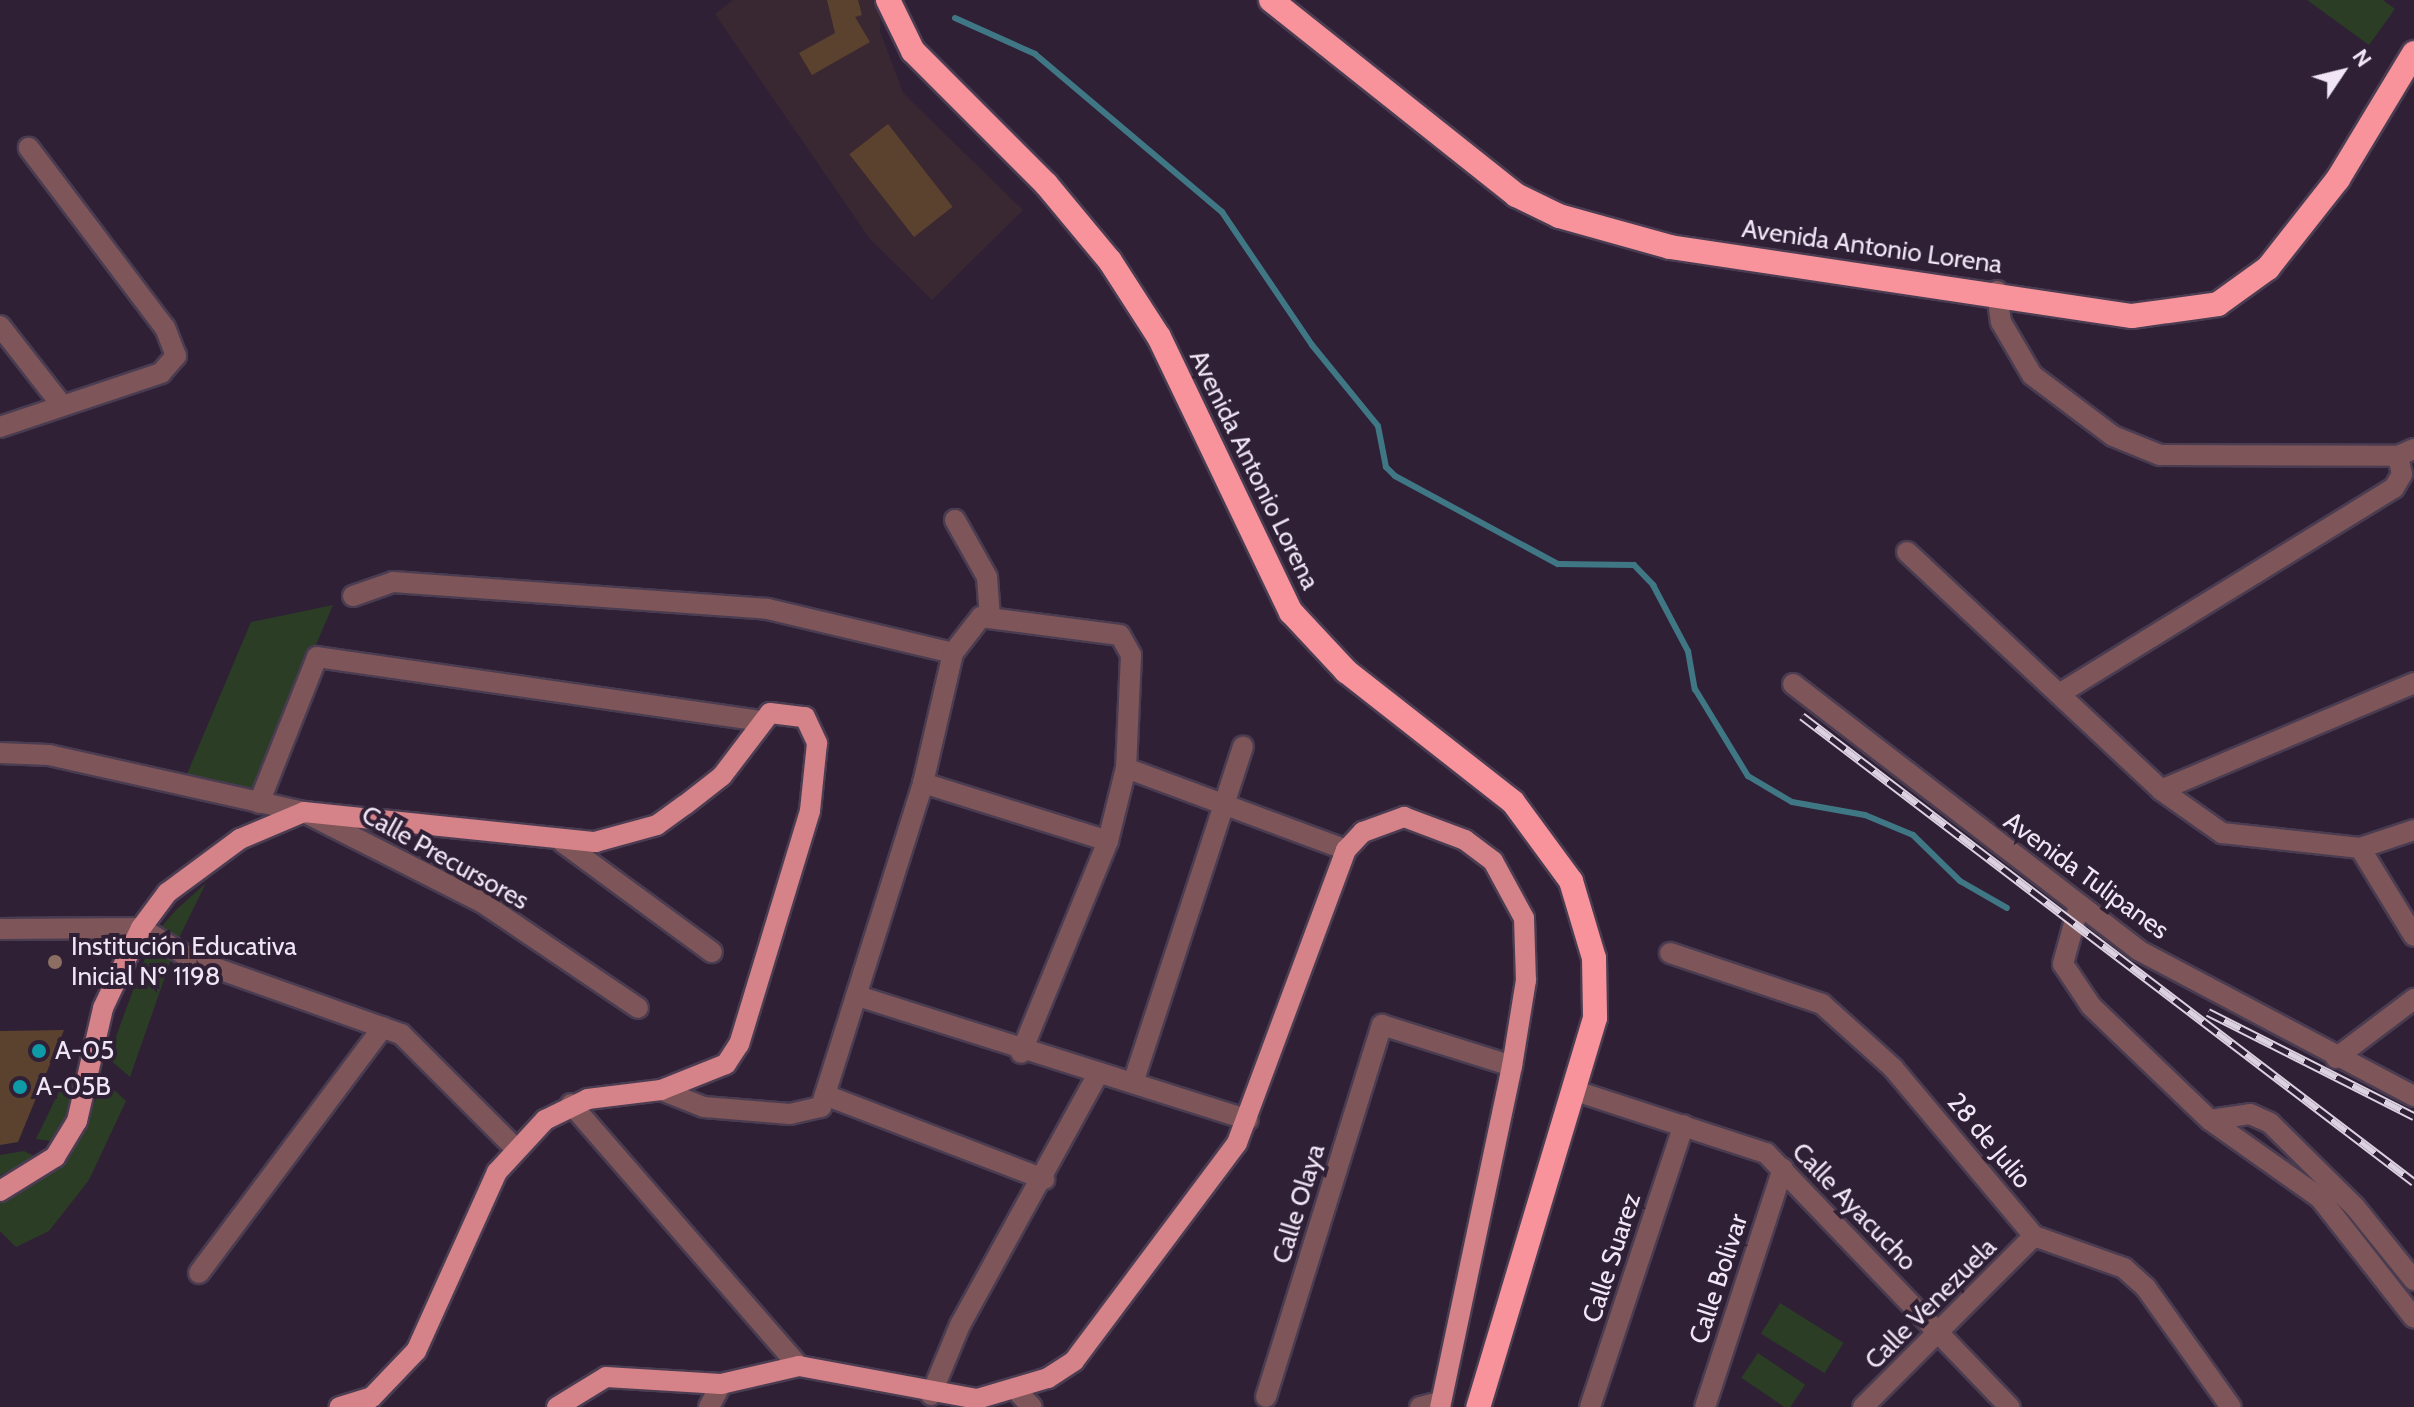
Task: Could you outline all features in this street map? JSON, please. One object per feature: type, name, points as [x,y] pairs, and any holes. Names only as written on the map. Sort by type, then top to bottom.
[{"type":"highway","name":"Avenida Antonio Lorena","points":[[888,0],[913,51],[1046,184],[1126,284],[1159,337],[1291,612],[1346,671],[1513,802],[1556,856],[1584,915],[1598,991],[1576,1091],[1520,1263],[1478,1407]]},
{"type":"highway","name":"Avenida Antonio Lorena","points":[[1271,0],[1494,178],[1559,216],[1670,247],[1997,291],[2132,316],[2218,304],[2290,246],[2414,53]]},
{"type":"main road","points":[[0,1191],[55,1157],[77,1121],[103,1008],[141,928],[167,893],[240,839],[304,812],[562,842],[595,842],[657,825],[722,776],[762,721],[790,712],[812,727],[818,756],[810,811],[739,1044],[726,1064],[661,1090],[571,1104],[515,1148],[484,1197],[416,1351],[372,1397],[340,1407]]},
{"type":"main road","points":[[557,1407],[606,1377],[721,1384],[799,1366],[931,1395],[977,1399],[1016,1390],[1048,1378],[1095,1340],[1248,1120],[1346,850],[1372,827],[1404,817],[1465,840],[1508,879],[1524,918],[1526,980],[1512,1066],[1434,1405]]},
{"type":"street","points":[[0,427],[61,404],[161,373],[176,356],[165,328],[29,148]]},
{"type":"street","points":[[1997,291],[2001,322],[2032,375],[2113,436],[2160,455],[2406,452],[2402,474],[2394,488],[2059,694]]},
{"type":"street","points":[[0,326],[61,404]]},
{"type":"street","points":[[955,520],[987,577],[990,618]]},
{"type":"street","points":[[1907,552],[2161,790],[2222,833],[2360,848],[2414,830]]},
{"type":"street","points":[[353,596],[393,582],[768,609],[953,653]]},
{"type":"street","points":[[661,1090],[704,1107],[790,1114],[821,1107],[923,783],[953,653],[969,625],[990,618],[1120,635],[1129,643],[1126,768],[1108,841],[1021,1053]]},
{"type":"street","points":[[259,803],[317,657],[762,721]]},
{"type":"street","points":[[2161,790],[2414,683]]},
{"type":"street","name":"Avenida Tulipanes","points":[[1793,684],[2078,909],[2336,1058],[2414,1096]]},
{"type":"street","points":[[1133,1083],[1243,746]]},
{"type":"street","name":"Calle Precursores","points":[[0,753],[49,755],[304,812],[483,903],[638,1008]]},
{"type":"street","points":[[1126,768],[1346,850]]},
{"type":"street","points":[[923,783],[1108,841]]},
{"type":"street","points":[[562,842],[712,952]]},
{"type":"street","points":[[2360,848],[2414,936]]},
{"type":"street","points":[[2078,909],[2063,964],[2077,987],[2151,1069],[2210,1120],[2320,1198],[2414,1318]]},
{"type":"street","points":[[0,929],[141,928],[193,960],[383,1027],[421,1051],[515,1148]]},
{"type":"street","name":"28 de Julio","points":[[1670,953],[1822,1004],[1893,1068],[2034,1236]]},
{"type":"street","points":[[858,996],[1021,1053],[1133,1083],[1248,1120]]},
{"type":"street","points":[[2336,1058],[2414,999]]},
{"type":"street","name":"Calle Olaya","points":[[1266,1397],[1382,1025],[1512,1066]]},
{"type":"street","points":[[199,1273],[383,1027]]},
{"type":"street","points":[[931,1395],[960,1325],[1044,1179],[1098,1074]]},
{"type":"street","name":"Calle Ayacucho","points":[[1576,1091],[1766,1153],[2010,1407]]},
{"type":"street","points":[[825,1095],[1044,1179]]},
{"type":"street","points":[[571,1104],[799,1366]]},
{"type":"street","points":[[2210,1120],[2250,1114],[2270,1123],[2355,1207],[2414,1280]]},
{"type":"street","name":"Calle Suarez","points":[[1590,1407],[1684,1125]]},
{"type":"street","name":"Calle Bolivar","points":[[1705,1407],[1783,1168]]},
{"type":"street","points":[[2034,1236],[2124,1268],[2146,1288],[2231,1407]]},
{"type":"street","name":"Calle Venezuela","points":[[1863,1407],[1940,1334],[2034,1236]]},
{"type":"street","points":[[709,1407],[721,1384]]},
{"type":"street","points":[[1016,1390],[1032,1407]]},
{"type":"shaded area","points":[[733,0],[881,0],[880,31],[903,93],[1023,210],[932,300],[870,239],[715,14]]},
{"type":"green space","points":[[2307,0],[2383,0],[2395,9],[2369,45]]},
{"type":"green space","points":[[333,605],[253,792],[187,774],[251,622]]},
{"type":"green space","points":[[206,883],[176,944],[156,933],[176,910]]},
{"type":"green space","points":[[151,942],[173,954],[130,1077],[108,1058]]},
{"type":"green space","points":[[66,1077],[79,1077],[62,1127],[50,1141],[36,1139]]},
{"type":"green space","points":[[104,1081],[126,1101],[89,1180],[49,1231],[16,1247],[0,1231],[0,1201],[69,1158]]},
{"type":"green space","points":[[24,1151],[36,1157],[0,1175],[0,1155]]},
{"type":"green space","points":[[1780,1303],[1844,1343],[1825,1373],[1761,1334]]},
{"type":"green space","points":[[1758,1353],[1805,1385],[1790,1407],[1784,1407],[1741,1378]]},
{"type":"building","points":[[827,0],[858,0],[862,15],[855,17],[870,42],[812,75],[799,53],[835,33]]},
{"type":"building","points":[[888,124],[953,207],[914,237],[849,154]]},
{"type":"building","points":[[64,1030],[18,1142],[0,1145],[0,1031]]},
{"type":"waterway","points":[[955,18],[1035,54],[1222,212],[1312,345],[1378,426],[1386,467],[1395,476],[1558,564],[1634,565],[1653,585],[1688,651],[1695,689],[1748,776],[1792,802],[1865,815],[1913,835],[1960,881],[2007,908]]},
{"type":"railway","points":[[1802,716],[2414,1182]]},
{"type":"railway","points":[[2208,1012],[2414,1116]]},
{"type":"place","name":"Institución Educativa Inicial Nº 1198","points":[[55,962]]},
{"type":"place","name":"A-05","points":[[39,1051]]},
{"type":"place","name":"A-05B","points":[[20,1087]]}]
